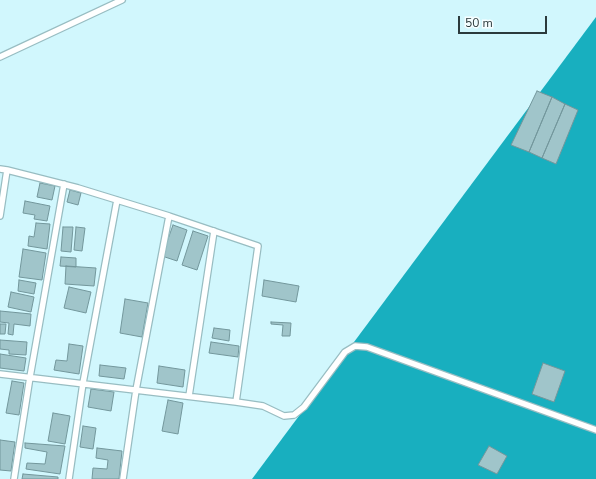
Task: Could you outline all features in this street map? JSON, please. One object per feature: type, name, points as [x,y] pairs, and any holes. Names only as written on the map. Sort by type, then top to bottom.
[{"type":"lane","points":[[0,57],[122,0]]},
{"type":"lane","points":[[0,169],[64,184],[169,216],[258,246],[236,402]]},
{"type":"lane","points":[[0,216],[7,170]]},
{"type":"lane","points":[[14,479],[30,377],[64,184]]},
{"type":"lane","points":[[69,479],[83,383],[117,200]]},
{"type":"lane","points":[[123,479],[136,390],[169,216]]},
{"type":"lane","points":[[189,396],[214,231]]},
{"type":"lane","points":[[0,374],[236,402],[263,406],[284,416],[294,415],[304,407],[345,352],[355,346],[367,347],[596,430]]},
{"type":"water","points":[[596,17],[596,479],[252,479]]},
{"type":"building","points":[[537,91],[552,97],[529,152],[511,145]]},
{"type":"building","points":[[552,97],[565,104],[542,158],[529,152]]},
{"type":"building","points":[[565,104],[578,110],[556,164],[542,158]]},
{"type":"building","points":[[40,183],[55,186],[52,200],[37,197]]},
{"type":"building","points":[[70,190],[81,193],[78,205],[67,202]]},
{"type":"building","points":[[25,201],[50,206],[47,221],[34,219],[35,215],[23,213]]},
{"type":"building","points":[[36,223],[50,224],[47,249],[28,246],[29,236],[34,237]]},
{"type":"building","points":[[173,225],[187,230],[177,261],[162,256]]},
{"type":"building","points":[[63,227],[73,227],[71,252],[61,251]]},
{"type":"building","points":[[76,227],[85,228],[82,251],[74,250]]},
{"type":"building","points":[[193,231],[208,236],[197,270],[182,265]]},
{"type":"building","points":[[23,249],[46,253],[42,280],[19,277]]},
{"type":"building","points":[[61,257],[76,258],[76,267],[60,266]]},
{"type":"building","points":[[66,266],[96,268],[94,286],[65,284]]},
{"type":"building","points":[[19,280],[36,283],[34,294],[18,291]]},
{"type":"building","points":[[264,280],[299,286],[296,302],[262,296]]},
{"type":"building","points":[[69,287],[91,292],[86,313],[64,308]]},
{"type":"building","points":[[11,292],[34,297],[31,312],[8,307]]},
{"type":"building","points":[[125,299],[148,303],[142,337],[120,333]]},
{"type":"building","points":[[0,311],[31,314],[30,326],[14,324],[13,335],[8,334],[9,323],[0,322]]},
{"type":"building","points":[[271,322],[291,323],[290,336],[282,336],[283,325],[271,324]]},
{"type":"building","points":[[0,324],[6,324],[5,334],[0,334]]},
{"type":"building","points":[[214,328],[230,330],[229,341],[212,338]]},
{"type":"building","points":[[0,340],[27,342],[26,355],[9,354],[9,350],[0,349]]},
{"type":"building","points":[[211,342],[239,346],[238,357],[209,353]]},
{"type":"building","points":[[69,344],[83,346],[79,374],[54,370],[56,360],[67,361]]},
{"type":"building","points":[[0,354],[26,358],[24,371],[0,368]]},
{"type":"building","points":[[543,363],[565,371],[554,402],[532,394]]},
{"type":"building","points":[[100,365],[126,368],[124,379],[99,376]]},
{"type":"building","points":[[159,366],[185,370],[183,387],[157,383]]},
{"type":"building","points":[[12,381],[24,383],[19,415],[6,413]]},
{"type":"building","points":[[91,389],[114,392],[111,411],[88,407]]},
{"type":"building","points":[[168,400],[183,403],[178,434],[162,431]]},
{"type":"building","points":[[53,413],[70,416],[65,444],[48,441]]},
{"type":"building","points":[[83,426],[96,428],[93,449],[80,447]]},
{"type":"building","points":[[0,440],[15,442],[11,471],[0,470]]},
{"type":"building","points":[[25,443],[65,446],[60,474],[26,469],[27,463],[45,464],[47,452],[25,448]]},
{"type":"building","points":[[489,446],[507,456],[497,474],[478,465]]},
{"type":"building","points":[[97,448],[122,451],[119,479],[92,479],[93,468],[107,469],[108,460],[96,458]]},
{"type":"building","points":[[23,474],[58,477],[58,479],[22,479]]}]
